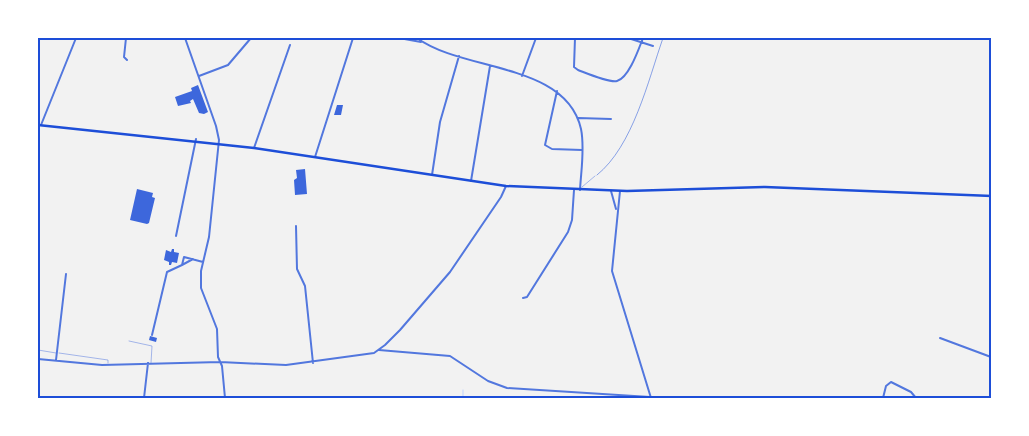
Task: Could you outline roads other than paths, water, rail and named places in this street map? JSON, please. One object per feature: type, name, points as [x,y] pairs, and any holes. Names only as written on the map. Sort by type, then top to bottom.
[{"type":"main road","points":[[39,125],[196,140],[506,186],[611,191],[765,187],[991,195]]},
{"type":"street","points":[[39,125],[76,38]]},
{"type":"street","points":[[126,38],[124,57],[127,60]]},
{"type":"street","points":[[185,38],[216,126],[218,144],[209,237],[203,262],[201,288],[218,329],[225,398]]},
{"type":"street","points":[[198,76],[228,66],[251,38]]},
{"type":"street","points":[[315,157],[353,38]]},
{"type":"street","points":[[399,38],[415,43],[422,39]]},
{"type":"street","points":[[418,38],[460,56],[544,83],[557,91],[570,103],[578,118],[581,130],[580,190]]},
{"type":"street","points":[[522,76],[536,38]]},
{"type":"street","points":[[575,38],[574,67],[614,82],[622,79],[637,54],[643,38]]},
{"type":"street","points":[[628,38],[653,46]]},
{"type":"street","points":[[254,148],[290,45]]},
{"type":"street","points":[[432,175],[440,122],[460,56]]},
{"type":"street","points":[[471,181],[490,66]]},
{"type":"street","points":[[557,91],[545,145],[552,149],[582,150]]},
{"type":"street","points":[[578,118],[611,118]]},
{"type":"street","points":[[176,236],[196,140]]},
{"type":"street","points":[[38,358],[109,365],[220,362],[286,365],[365,355],[379,350],[400,330],[450,272],[501,197],[506,186]]},
{"type":"street","points":[[522,298],[527,297],[570,228],[574,190]]},
{"type":"street","points":[[611,191],[617,211]]},
{"type":"street","points":[[379,350],[450,356],[488,381],[507,388],[650,398],[612,271],[620,191]]},
{"type":"street","points":[[296,226],[297,269],[305,286],[313,363]]},
{"type":"street","points":[[182,265],[184,257],[203,262]]},
{"type":"street","points":[[152,335],[167,272],[193,259]]},
{"type":"street","points":[[56,360],[66,274]]},
{"type":"street","points":[[992,290],[992,298]]},
{"type":"street","points":[[940,338],[991,357]]},
{"type":"street","points":[[992,346],[992,361]]},
{"type":"street","points":[[144,398],[150,363]]},
{"type":"street","points":[[883,398],[886,386],[891,382],[911,392],[916,398]]},
{"type":"lane","points":[[580,190],[596,176]]},
{"type":"lane","points":[[129,341],[152,346],[150,363]]},
{"type":"lane","points":[[38,350],[108,360],[109,365]]},
{"type":"waterway","points":[[463,390],[463,398]]}]
